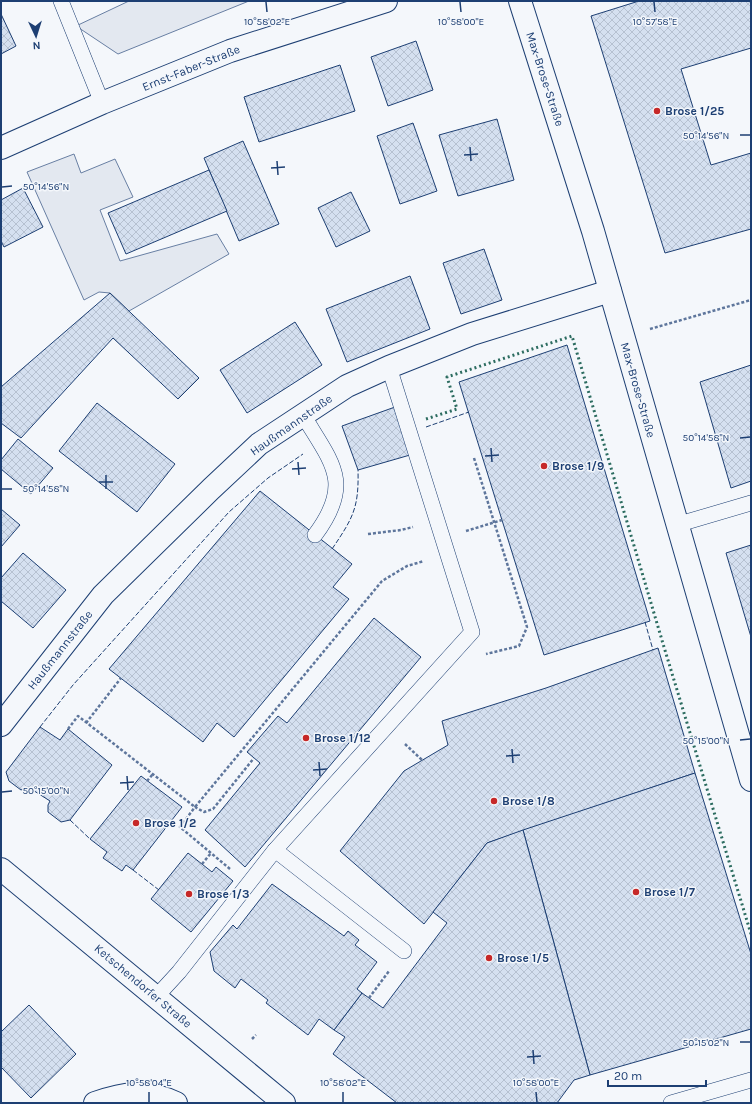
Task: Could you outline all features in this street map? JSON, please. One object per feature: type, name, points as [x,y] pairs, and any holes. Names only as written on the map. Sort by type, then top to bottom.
[{"type":"street","name":"Ernst-Faber-Straße","points":[[1,148],[102,103],[230,51],[386,1]]},
{"type":"street","name":"Max-Brose-Straße","points":[[520,1],[593,230],[676,525],[751,780]]},
{"type":"street","name":"Haußmannstraße","points":[[1,725],[103,595],[259,444],[347,386],[389,367],[472,334],[610,291]]},
{"type":"street","name":"Ketschendorfer Straße","points":[[1,869],[157,996],[282,1102]]},
{"type":"street","points":[[95,1103],[108,1098],[140,1093],[161,1096],[176,1103]]},
{"type":"lane","points":[[61,1],[102,103]]},
{"type":"lane","points":[[157,996],[179,972],[276,850],[472,632],[389,367]]},
{"type":"lane","points":[[303,415],[332,463],[336,485],[334,503],[328,518],[315,535]]},
{"type":"lane","points":[[676,525],[751,503]]},
{"type":"lane","points":[[276,850],[404,951]]},
{"type":"lane","points":[[671,1103],[751,1080]]},
{"type":"path","points":[[623,337],[751,300]]},
{"type":"path","points":[[474,458],[493,523],[527,626],[519,646],[484,655]]},
{"type":"path","points":[[368,534],[401,530],[437,520]]},
{"type":"path","points":[[459,533],[502,520]]},
{"type":"path","points":[[248,884],[180,827],[382,581],[407,566],[421,562]]},
{"type":"path","points":[[86,723],[121,678]]},
{"type":"path","points":[[68,729],[78,716],[195,807],[204,812],[213,809],[254,758]]},
{"type":"path","points":[[147,781],[153,774]]},
{"type":"path","points":[[202,864],[212,853]]},
{"type":"path","points":[[369,998],[378,987]]},
{"type":"shaded area","points":[[129,1],[249,1],[118,54],[76,26]]},
{"type":"shaded area","points":[[74,154],[81,173],[115,159],[133,197],[100,210],[120,261],[217,234],[229,254],[129,311],[110,293],[99,292],[84,300],[27,172]]},
{"type":"building","name":"Brose 1/25","points":[[639,1],[751,1],[751,48],[681,69],[711,165],[751,153],[751,229],[665,253],[591,16]]},
{"type":"building","points":[[1,14],[16,46],[1,54]]},
{"type":"building","points":[[416,41],[433,90],[388,106],[371,57]]},
{"type":"building","points":[[340,65],[355,111],[259,142],[244,97]]},
{"type":"building","points":[[497,119],[514,180],[458,196],[439,135]]},
{"type":"building","points":[[413,123],[437,191],[400,204],[377,136]]},
{"type":"building","points":[[243,141],[279,224],[239,241],[204,158]]},
{"type":"building","points":[[209,170],[227,211],[126,254],[108,213]]},
{"type":"building","points":[[23,188],[43,227],[4,247],[1,241],[1,200]]},
{"type":"building","points":[[351,192],[370,231],[336,247],[318,208]]},
{"type":"building","points":[[484,249],[502,300],[461,314],[443,263]]},
{"type":"building","points":[[410,276],[430,329],[347,362],[326,309]]},
{"type":"building","points":[[110,293],[199,378],[178,399],[113,338],[21,438],[1,423],[1,387]]},
{"type":"building","points":[[295,322],[322,365],[247,413],[220,370]]},
{"type":"building","name":"Brose 1/9","points":[[567,345],[650,621],[544,655],[459,382]]},
{"type":"building","points":[[751,365],[751,481],[731,488],[700,382]]},
{"type":"building","points":[[97,403],[175,464],[137,512],[59,451]]},
{"type":"building","points":[[395,407],[410,455],[358,470],[342,426]]},
{"type":"building","points":[[18,439],[53,468],[31,494],[1,469],[1,460]]},
{"type":"building","points":[[260,491],[352,564],[333,587],[349,599],[234,737],[217,723],[203,742],[109,669]]},
{"type":"building","points":[[1,509],[20,525],[1,547]]},
{"type":"building","points":[[751,545],[751,637],[726,553]]},
{"type":"building","points":[[23,553],[66,590],[33,628],[1,601],[1,578]]},
{"type":"building","name":"Brose 1/12","points":[[374,618],[421,657],[245,867],[205,830],[260,763],[247,752],[278,716],[287,723]]},
{"type":"building","name":"Brose 1/8","points":[[658,648],[695,773],[487,843],[424,924],[340,851],[404,771],[448,745],[442,721],[546,688]]},
{"type":"building","points":[[40,727],[60,740],[68,729],[112,765],[70,820],[61,822],[48,812],[48,805],[50,801],[28,787],[21,790],[9,781],[6,772]]},
{"type":"building","name":"Brose 1/7","points":[[695,773],[751,954],[751,1029],[590,1075],[523,830]]},
{"type":"building","name":"Brose 1/2","points":[[141,776],[182,807],[133,870],[126,865],[122,871],[103,858],[107,852],[90,839]]},
{"type":"building","name":"Brose 1/5","points":[[523,830],[590,1075],[574,1080],[557,1103],[397,1103],[333,1054],[345,1037],[334,1030],[362,993],[383,1008],[447,923],[433,912],[487,843]]},
{"type":"building","name":"Brose 1/3","points":[[188,853],[212,872],[216,867],[233,881],[191,932],[151,899]]},
{"type":"building","points":[[272,884],[344,936],[348,931],[359,940],[355,945],[377,962],[357,989],[362,993],[334,1030],[319,1019],[308,1035],[266,1003],[268,1000],[241,979],[235,988],[214,971],[210,952],[233,925],[237,929]]},
{"type":"building","points":[[29,1005],[76,1054],[31,1098],[1,1067],[1,1032]]},
{"type":"hedge","points":[[426,419],[457,409],[447,377],[572,336],[751,934]]},
{"type":"fence","points":[[426,427],[469,412]]},
{"type":"fence","points":[[40,727],[73,685],[229,512],[268,478],[303,454]]},
{"type":"fence","points":[[332,549],[350,520],[356,504],[358,470]]},
{"type":"fence","points":[[645,622],[653,650]]},
{"type":"fence","points":[[70,820],[90,839]]},
{"type":"fence","points":[[133,870],[159,890]]},
{"type":"place","name":"Brose 1/25","points":[[657,111]]},
{"type":"place","name":"Brose 1/9","points":[[544,466]]},
{"type":"place","name":"Brose 1/12","points":[[306,738]]},
{"type":"place","name":"Brose 1/8","points":[[494,801]]},
{"type":"place","name":"Brose 1/2","points":[[136,823]]},
{"type":"place","name":"Brose 1/7","points":[[636,892]]},
{"type":"place","name":"Brose 1/3","points":[[189,894]]},
{"type":"place","name":"Brose 1/5","points":[[489,958]]}]
